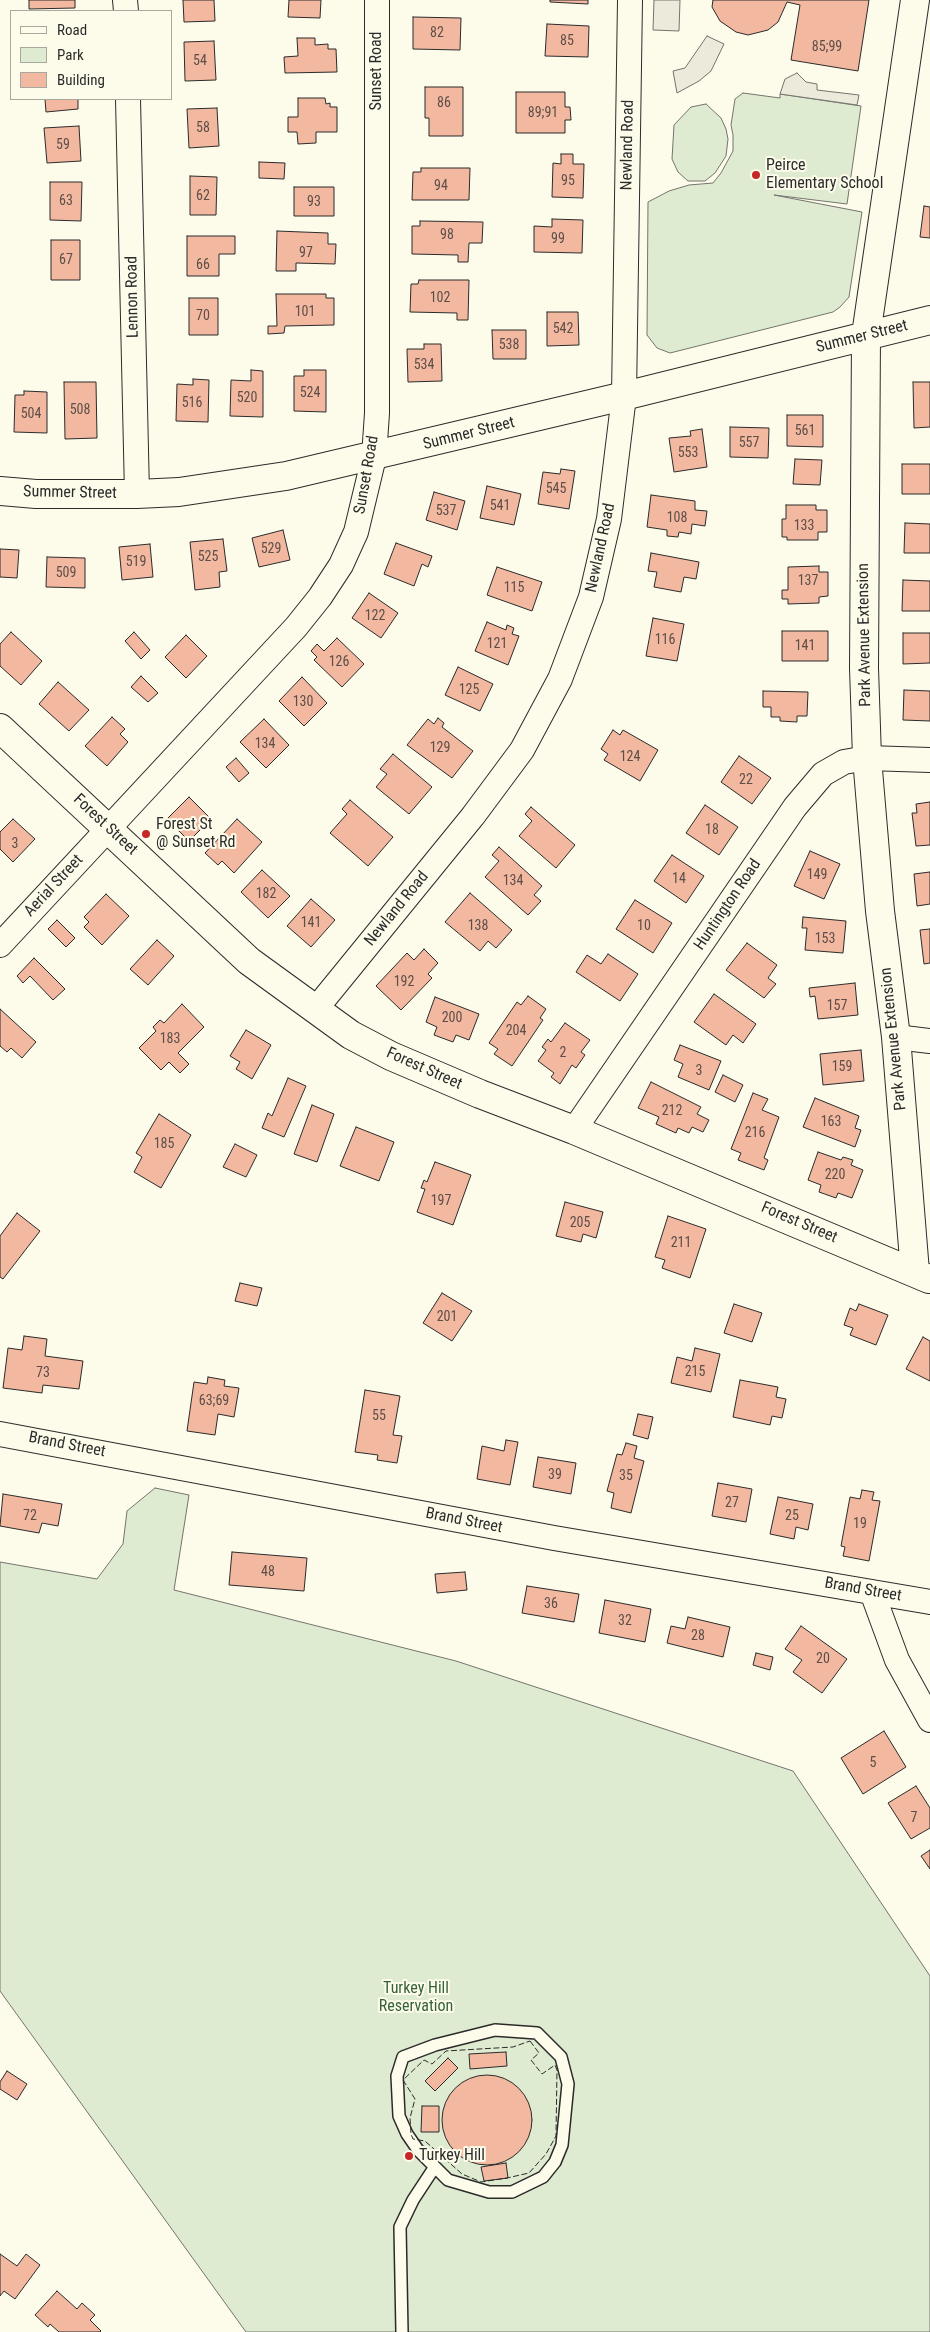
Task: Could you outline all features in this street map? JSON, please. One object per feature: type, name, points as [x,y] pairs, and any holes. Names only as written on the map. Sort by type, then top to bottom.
[{"type":"main road","name":"Park Avenue Extension","points":[[915,0],[866,335],[864,668],[867,758],[880,911],[923,1276]]},
{"type":"main road","name":"Summer Street","points":[[0,491],[36,494],[137,494],[221,487],[286,476],[374,457],[930,320]]},
{"type":"main road","name":"Forest Street","points":[[0,728],[249,961],[351,1034],[392,1056],[480,1094],[574,1130],[923,1276]]},
{"type":"street","name":"Sunset Road","points":[[108,828],[296,627],[320,598],[341,566],[356,532],[374,457],[377,413],[377,0]]},
{"type":"street","name":"Newland Road","points":[[315,1010],[473,816],[522,750],[560,679],[591,597],[609,519],[624,396],[630,0]]},
{"type":"street","name":"Lennon Road","points":[[128,100],[137,494]]},
{"type":"street","name":"Huntington Road","points":[[574,1130],[808,790],[823,774],[844,762],[867,758],[930,760]]},
{"type":"street","name":"Aerial Street","points":[[0,945],[108,828]]},
{"type":"street","points":[[896,1037],[930,1041]]},
{"type":"street","name":"Brand Street","points":[[0,1434],[554,1538],[930,1602]]},
{"type":"street","points":[[872,1592],[897,1660],[930,1720]]},
{"type":"lane","points":[[495,2030],[537,2033],[561,2057],[568,2084],[562,2145],[555,2162],[543,2177],[512,2192],[490,2192],[448,2180],[434,2168],[407,2134],[399,2116],[397,2076],[403,2057],[435,2045],[495,2030]]},
{"type":"lane","points":[[402,2332],[400,2227],[413,2200],[434,2168]]},
{"type":"green space","points":[[743,93],[780,98],[780,94],[861,106],[847,204],[774,195],[862,212],[849,297],[833,312],[670,353],[657,348],[647,335],[648,202],[669,191],[689,185],[713,183],[733,151],[731,125],[735,99]]},
{"type":"green space","points":[[706,104],[721,118],[726,129],[728,139],[726,156],[715,173],[705,181],[688,181],[678,172],[672,159],[674,125],[691,107]]},
{"type":"green space","name":"Turkey Hill Reservation","points":[[155,1488],[189,1495],[174,1590],[456,1661],[793,1771],[930,1976],[930,2332],[246,2332],[0,1991],[0,1562],[97,1579],[123,1544],[127,1511]]},
{"type":"shaded area","points":[[654,0],[680,0],[679,31],[653,30]]},
{"type":"shaded area","points":[[707,36],[724,44],[711,71],[699,81],[677,93],[673,71],[685,68]]},
{"type":"shaded area","points":[[797,73],[806,82],[817,84],[817,90],[859,95],[857,105],[780,94],[785,79]]},
{"type":"building","points":[[29,0],[75,0],[75,8],[29,9]]},
{"type":"building","points":[[183,0],[214,0],[215,21],[184,22]]},
{"type":"building","points":[[289,0],[321,0],[320,18],[288,17]]},
{"type":"building","points":[[550,0],[588,0],[588,4],[550,2]]},
{"type":"building","points":[[713,0],[869,0],[858,71],[791,60],[800,5],[787,2],[778,22],[768,30],[748,35],[736,32],[720,21],[712,7]]},
{"type":"building","points":[[413,17],[461,18],[460,50],[413,49]]},
{"type":"building","points":[[547,24],[589,26],[588,57],[545,56]]},
{"type":"building","points":[[297,38],[315,38],[315,45],[328,44],[328,49],[336,49],[337,72],[285,73],[284,57],[298,56]]},
{"type":"building","points":[[214,41],[216,80],[185,81],[184,42]]},
{"type":"building","points":[[425,87],[463,87],[463,136],[429,136],[429,118],[425,118]]},
{"type":"building","points":[[516,92],[565,92],[565,107],[570,107],[571,120],[565,120],[565,133],[516,133]]},
{"type":"building","points":[[298,98],[325,98],[326,104],[330,103],[330,107],[337,107],[337,132],[316,132],[316,143],[298,144],[297,132],[288,132],[288,117],[298,117]]},
{"type":"building","points":[[45,100],[78,100],[78,109],[46,112]]},
{"type":"building","points":[[217,108],[219,146],[189,148],[187,109]]},
{"type":"building","points":[[79,126],[81,161],[47,163],[44,128]]},
{"type":"building","points":[[561,154],[573,154],[573,164],[584,164],[583,198],[552,197],[553,163],[561,164]]},
{"type":"building","points":[[259,162],[285,163],[284,179],[259,178]]},
{"type":"building","points":[[421,168],[470,168],[469,200],[412,200],[413,172],[421,172]]},
{"type":"building","points":[[190,176],[217,177],[216,215],[190,215]]},
{"type":"building","points":[[50,182],[82,182],[81,221],[50,220]]},
{"type":"building","points":[[294,187],[334,187],[334,216],[294,216]]},
{"type":"building","points":[[924,206],[930,207],[930,238],[920,237]]},
{"type":"building","points":[[552,219],[583,220],[582,253],[534,252],[534,226],[552,227]]},
{"type":"building","points":[[420,221],[483,222],[482,243],[469,243],[468,262],[458,262],[458,255],[412,254],[412,226],[420,226]]},
{"type":"building","points":[[277,231],[328,233],[328,244],[336,244],[335,264],[296,263],[296,271],[276,271]]},
{"type":"building","points":[[187,236],[235,236],[235,254],[219,254],[219,276],[187,276]]},
{"type":"building","points":[[51,240],[80,240],[80,280],[51,280]]},
{"type":"building","points":[[419,280],[469,280],[468,320],[457,320],[457,313],[410,312],[411,284],[418,284]]},
{"type":"building","points":[[276,294],[326,294],[326,298],[334,298],[334,325],[285,326],[284,333],[268,334],[268,326],[277,326]]},
{"type":"building","points":[[189,298],[218,298],[218,335],[189,335]]},
{"type":"building","points":[[547,312],[578,312],[579,345],[547,346]]},
{"type":"building","points":[[492,330],[526,330],[526,359],[493,359]]},
{"type":"building","points":[[424,344],[441,344],[442,381],[408,382],[407,349],[424,349]]},
{"type":"building","points":[[251,370],[263,371],[263,417],[230,416],[231,380],[251,381]]},
{"type":"building","points":[[304,370],[326,370],[326,412],[294,411],[294,376],[304,376]]},
{"type":"building","points":[[193,379],[209,380],[208,422],[176,421],[177,384],[193,385]]},
{"type":"building","points":[[64,382],[96,382],[97,438],[65,439]]},
{"type":"building","points":[[913,382],[930,382],[930,427],[914,428]]},
{"type":"building","points":[[24,391],[47,392],[47,433],[14,432],[15,395],[24,395]]},
{"type":"building","points":[[787,415],[823,415],[823,447],[787,446]]},
{"type":"building","points":[[730,427],[769,428],[768,458],[730,457]]},
{"type":"building","points":[[702,429],[707,467],[674,472],[669,438],[691,436],[690,431]]},
{"type":"building","points":[[795,459],[822,460],[820,485],[793,484]]},
{"type":"building","points":[[902,464],[930,464],[930,494],[902,494]]},
{"type":"building","points":[[561,469],[575,471],[569,509],[538,504],[543,472],[560,474]]},
{"type":"building","points":[[487,486],[521,494],[514,525],[480,518]]},
{"type":"building","points":[[434,492],[465,501],[457,530],[426,520]]},
{"type":"building","points":[[651,495],[695,501],[695,510],[707,511],[705,526],[692,524],[691,534],[679,532],[678,537],[667,536],[667,530],[647,527]]},
{"type":"building","points":[[786,505],[816,505],[816,510],[827,510],[827,532],[818,532],[818,540],[787,540],[787,537],[782,537],[782,519],[786,519]]},
{"type":"building","points":[[905,523],[930,524],[930,553],[904,553]]},
{"type":"building","points":[[283,530],[290,560],[259,567],[252,538]]},
{"type":"building","points":[[223,539],[227,571],[219,572],[220,587],[195,590],[190,542]]},
{"type":"building","points":[[396,543],[432,556],[428,567],[422,564],[414,586],[384,574]]},
{"type":"building","points":[[150,544],[153,577],[122,580],[119,547]]},
{"type":"building","points":[[0,549],[19,550],[17,578],[0,577]]},
{"type":"building","points":[[651,553],[699,562],[696,579],[684,577],[681,592],[654,587],[657,572],[648,571]]},
{"type":"building","points":[[47,557],[85,558],[85,588],[46,587]]},
{"type":"building","points":[[819,566],[819,572],[828,572],[828,596],[819,597],[819,603],[788,604],[788,599],[782,599],[782,590],[788,590],[788,567]]},
{"type":"building","points":[[497,567],[542,582],[532,611],[487,595]]},
{"type":"building","points":[[903,580],[930,581],[930,611],[902,611]]},
{"type":"building","points":[[369,593],[398,613],[381,638],[352,618]]},
{"type":"building","points":[[653,618],[684,624],[677,661],[646,656]]},
{"type":"building","points":[[487,622],[506,630],[507,625],[514,628],[512,634],[519,636],[508,665],[475,651]]},
{"type":"building","points":[[782,631],[828,631],[828,661],[782,661]]},
{"type":"building","points":[[11,632],[42,661],[21,685],[0,666],[0,644]]},
{"type":"building","points":[[134,632],[150,650],[141,659],[125,641]]},
{"type":"building","points":[[903,633],[930,633],[930,663],[903,664]]},
{"type":"building","points":[[186,635],[207,656],[186,678],[165,657]]},
{"type":"building","points":[[337,638],[364,664],[342,687],[314,660],[317,657],[311,651],[317,644],[324,651]]},
{"type":"building","points":[[458,667],[493,684],[480,711],[445,695]]},
{"type":"building","points":[[141,676],[158,693],[148,702],[131,687]]},
{"type":"building","points":[[302,677],[327,703],[304,726],[279,701]]},
{"type":"building","points":[[58,682],[89,710],[69,731],[39,704]]},
{"type":"building","points":[[904,690],[930,691],[930,721],[903,720]]},
{"type":"building","points":[[763,691],[808,692],[807,716],[797,716],[797,722],[780,721],[780,717],[771,717],[771,707],[763,707]]},
{"type":"building","points":[[112,717],[125,729],[120,734],[128,742],[107,766],[85,746]]},
{"type":"building","points":[[438,718],[444,723],[442,727],[473,751],[452,778],[407,745],[428,719],[434,724]]},
{"type":"building","points":[[264,719],[289,745],[266,768],[240,742]]},
{"type":"building","points":[[613,730],[620,735],[623,730],[658,750],[640,781],[604,760],[608,754],[601,749]]},
{"type":"building","points":[[393,754],[432,787],[409,814],[376,787],[387,774],[380,769]]},
{"type":"building","points":[[739,756],[771,778],[752,804],[721,782]]},
{"type":"building","points":[[236,758],[249,773],[239,782],[226,767]]},
{"type":"building","points":[[189,797],[211,819],[189,841],[167,819]]},
{"type":"building","points":[[350,800],[393,837],[368,866],[330,833],[347,814],[342,809]]},
{"type":"building","points":[[930,802],[930,845],[916,846],[912,813],[917,813],[916,804]]},
{"type":"building","points":[[705,805],[738,827],[719,855],[686,833]]},
{"type":"building","points":[[531,807],[575,845],[556,868],[519,836],[532,821],[525,814]]},
{"type":"building","points":[[13,819],[35,839],[13,862],[0,849],[0,832]]},
{"type":"building","points":[[237,819],[262,842],[234,873],[222,861],[218,865],[205,853]]},
{"type":"building","points":[[499,847],[542,886],[534,895],[541,901],[528,915],[485,877],[499,861],[492,855]]},
{"type":"building","points":[[810,851],[840,864],[824,899],[794,886]]},
{"type":"building","points":[[672,855],[704,876],[686,903],[654,881]]},
{"type":"building","points":[[262,870],[290,896],[268,918],[241,892]]},
{"type":"building","points":[[930,872],[930,904],[917,906],[914,874]]},
{"type":"building","points":[[470,893],[512,930],[496,948],[488,941],[480,951],[445,922]]},
{"type":"building","points":[[106,894],[129,916],[102,945],[84,927],[89,922],[84,917]]},
{"type":"building","points":[[311,899],[335,920],[311,947],[287,926]]},
{"type":"building","points":[[635,900],[672,923],[653,953],[616,929]]},
{"type":"building","points":[[803,917],[846,921],[843,953],[805,950],[807,928],[802,928]]},
{"type":"building","points":[[57,920],[75,938],[66,947],[48,929]]},
{"type":"building","points":[[930,929],[930,963],[924,964],[920,930]]},
{"type":"building","points":[[157,940],[174,956],[148,985],[130,969]]},
{"type":"building","points":[[747,943],[777,965],[768,978],[776,984],[764,998],[726,970]]},
{"type":"building","points":[[424,949],[438,963],[428,974],[432,978],[401,1010],[376,986],[407,953],[414,960]]},
{"type":"building","points":[[608,954],[638,974],[620,1001],[576,972],[587,955],[601,964]]},
{"type":"building","points":[[34,958],[65,989],[53,1000],[30,976],[23,983],[17,976]]},
{"type":"building","points":[[855,983],[858,1015],[818,1019],[815,996],[810,997],[809,988]]},
{"type":"building","points":[[714,994],[756,1024],[743,1043],[733,1035],[726,1045],[694,1022]]},
{"type":"building","points":[[528,996],[546,1009],[540,1018],[543,1020],[512,1066],[494,1054],[498,1049],[489,1043],[517,1002],[521,1005]]},
{"type":"building","points":[[435,997],[479,1014],[469,1040],[456,1035],[453,1042],[434,1035],[437,1027],[426,1022]]},
{"type":"building","points":[[182,1004],[204,1027],[178,1053],[189,1064],[180,1073],[169,1062],[161,1070],[139,1048],[156,1031],[153,1027],[160,1020],[164,1023]]},
{"type":"building","points":[[0,1009],[36,1042],[22,1058],[11,1048],[7,1052],[0,1046]]},
{"type":"building","points":[[565,1023],[590,1040],[581,1052],[585,1055],[576,1068],[572,1065],[560,1084],[551,1077],[554,1073],[538,1061],[546,1050],[542,1047],[548,1039],[551,1042]]},
{"type":"building","points":[[246,1030],[271,1045],[252,1079],[236,1069],[240,1062],[230,1056]]},
{"type":"building","points":[[680,1045],[721,1061],[709,1090],[678,1077],[683,1064],[674,1060]]},
{"type":"building","points":[[861,1050],[864,1081],[823,1085],[820,1054]]},
{"type":"building","points":[[723,1075],[743,1085],[735,1102],[715,1092]]},
{"type":"building","points":[[288,1078],[306,1086],[284,1137],[262,1128],[268,1113],[272,1116]]},
{"type":"building","points":[[651,1082],[701,1107],[697,1114],[709,1120],[703,1132],[692,1127],[689,1133],[678,1128],[676,1133],[656,1124],[659,1117],[638,1108]]},
{"type":"building","points":[[753,1093],[768,1099],[762,1110],[779,1117],[764,1158],[768,1160],[764,1170],[738,1160],[741,1153],[731,1149]]},
{"type":"building","points":[[815,1098],[859,1116],[855,1128],[861,1130],[855,1147],[803,1127]]},
{"type":"building","points":[[312,1105],[334,1114],[317,1162],[294,1154]]},
{"type":"building","points":[[159,1114],[191,1135],[161,1188],[134,1172],[142,1157],[136,1153]]},
{"type":"building","points":[[356,1127],[394,1142],[379,1181],[340,1166]]},
{"type":"building","points":[[235,1144],[257,1155],[246,1177],[223,1167]]},
{"type":"building","points":[[818,1152],[841,1160],[843,1157],[853,1160],[851,1165],[863,1170],[852,1198],[838,1193],[836,1198],[819,1192],[821,1185],[808,1180]]},
{"type":"building","points":[[435,1162],[471,1175],[453,1225],[417,1212],[425,1189],[421,1188],[424,1180],[427,1182]]},
{"type":"building","points":[[565,1202],[603,1212],[596,1238],[583,1234],[581,1242],[556,1236]]},
{"type":"building","points":[[17,1213],[40,1231],[3,1279],[0,1277],[0,1236]]},
{"type":"building","points":[[668,1216],[706,1229],[690,1278],[662,1268],[665,1260],[655,1257]]},
{"type":"building","points":[[240,1283],[262,1288],[257,1306],[235,1301]]},
{"type":"building","points":[[442,1293],[472,1311],[452,1341],[423,1323]]},
{"type":"building","points":[[734,1304],[762,1313],[752,1342],[724,1333]]},
{"type":"building","points":[[859,1304],[888,1315],[876,1345],[850,1335],[853,1328],[844,1325],[850,1308],[856,1311]]},
{"type":"building","points":[[24,1336],[47,1339],[45,1356],[83,1361],[79,1389],[43,1385],[42,1393],[3,1388],[8,1348],[22,1350]]},
{"type":"building","points":[[923,1337],[930,1341],[930,1381],[906,1369]]},
{"type":"building","points":[[695,1348],[720,1354],[711,1392],[671,1383],[677,1357],[692,1361]]},
{"type":"building","points":[[208,1377],[225,1380],[224,1386],[239,1388],[234,1417],[218,1414],[215,1435],[187,1431],[194,1382],[207,1384]]},
{"type":"building","points":[[740,1380],[778,1387],[776,1397],[786,1399],[782,1418],[772,1416],[770,1425],[733,1417]]},
{"type":"building","points":[[365,1390],[400,1396],[393,1435],[402,1436],[397,1463],[377,1460],[378,1455],[355,1452]]},
{"type":"building","points":[[638,1414],[653,1417],[648,1439],[633,1435]]},
{"type":"building","points":[[506,1440],[518,1442],[510,1485],[477,1479],[482,1446],[504,1451]]},
{"type":"building","points":[[626,1443],[637,1446],[634,1458],[644,1461],[631,1513],[611,1508],[614,1493],[607,1491],[617,1454],[622,1455]]},
{"type":"building","points":[[538,1457],[576,1463],[571,1494],[533,1487]]},
{"type":"building","points":[[718,1483],[752,1489],[746,1522],[712,1516]]},
{"type":"building","points":[[862,1490],[874,1492],[872,1500],[880,1501],[869,1561],[843,1556],[845,1547],[841,1546],[850,1497],[860,1499]]},
{"type":"building","points":[[3,1494],[62,1504],[58,1526],[42,1523],[39,1533],[0,1526]]},
{"type":"building","points":[[778,1497],[813,1504],[808,1530],[796,1527],[794,1539],[770,1534]]},
{"type":"building","points":[[232,1552],[307,1558],[304,1591],[229,1585]]},
{"type":"building","points":[[465,1572],[467,1590],[437,1593],[435,1574]]},
{"type":"building","points":[[527,1586],[579,1594],[574,1622],[522,1613]]},
{"type":"building","points":[[605,1600],[651,1609],[645,1642],[599,1633]]},
{"type":"building","points":[[688,1617],[730,1627],[723,1657],[667,1643],[671,1626],[685,1629]]},
{"type":"building","points":[[801,1626],[847,1659],[822,1693],[793,1672],[802,1660],[785,1649]]},
{"type":"building","points":[[756,1653],[773,1657],[770,1670],[753,1665]]},
{"type":"building","points":[[884,1731],[906,1767],[863,1794],[841,1758]]},
{"type":"building","points":[[916,1786],[930,1808],[930,1828],[911,1839],[888,1803]]},
{"type":"building","points":[[930,1850],[930,1869],[921,1856]]},
{"type":"building","points":[[506,2052],[507,2066],[470,2069],[469,2054]]},
{"type":"building","points":[[448,2058],[458,2068],[435,2091],[425,2081]]},
{"type":"building","points":[[7,2071],[27,2084],[17,2100],[0,2089],[0,2082]]},
{"type":"building","points":[[487,2075],[504,2079],[519,2088],[528,2103],[532,2120],[528,2137],[519,2152],[504,2161],[487,2165],[470,2161],[455,2152],[446,2137],[442,2120],[446,2103],[455,2088],[470,2079]]},
{"type":"building","points":[[422,2106],[439,2106],[439,2132],[421,2132]]},
{"type":"building","points":[[506,2163],[508,2178],[484,2181],[481,2167]]},
{"type":"building","points":[[0,2254],[17,2266],[26,2254],[40,2265],[15,2299],[4,2291],[0,2296]]},
{"type":"building","points":[[57,2291],[77,2309],[82,2303],[95,2315],[90,2320],[101,2331],[59,2332],[50,2324],[48,2327],[35,2315]]},
{"type":"fence","points":[[530,2041],[539,2053],[531,2060],[542,2074],[555,2065],[557,2070],[556,2136],[546,2154],[529,2173],[481,2182],[462,2174],[425,2141],[413,2139],[410,2118],[415,2099],[403,2080],[424,2060],[432,2064],[446,2051],[513,2047],[530,2041]]},
{"type":"place","name":"Peirce Elementary School","points":[[756,175]]},
{"type":"place","name":"Forest St @ Sunset Rd","points":[[146,834]]},
{"type":"place","name":"Turkey Hill","points":[[409,2156]]}]
